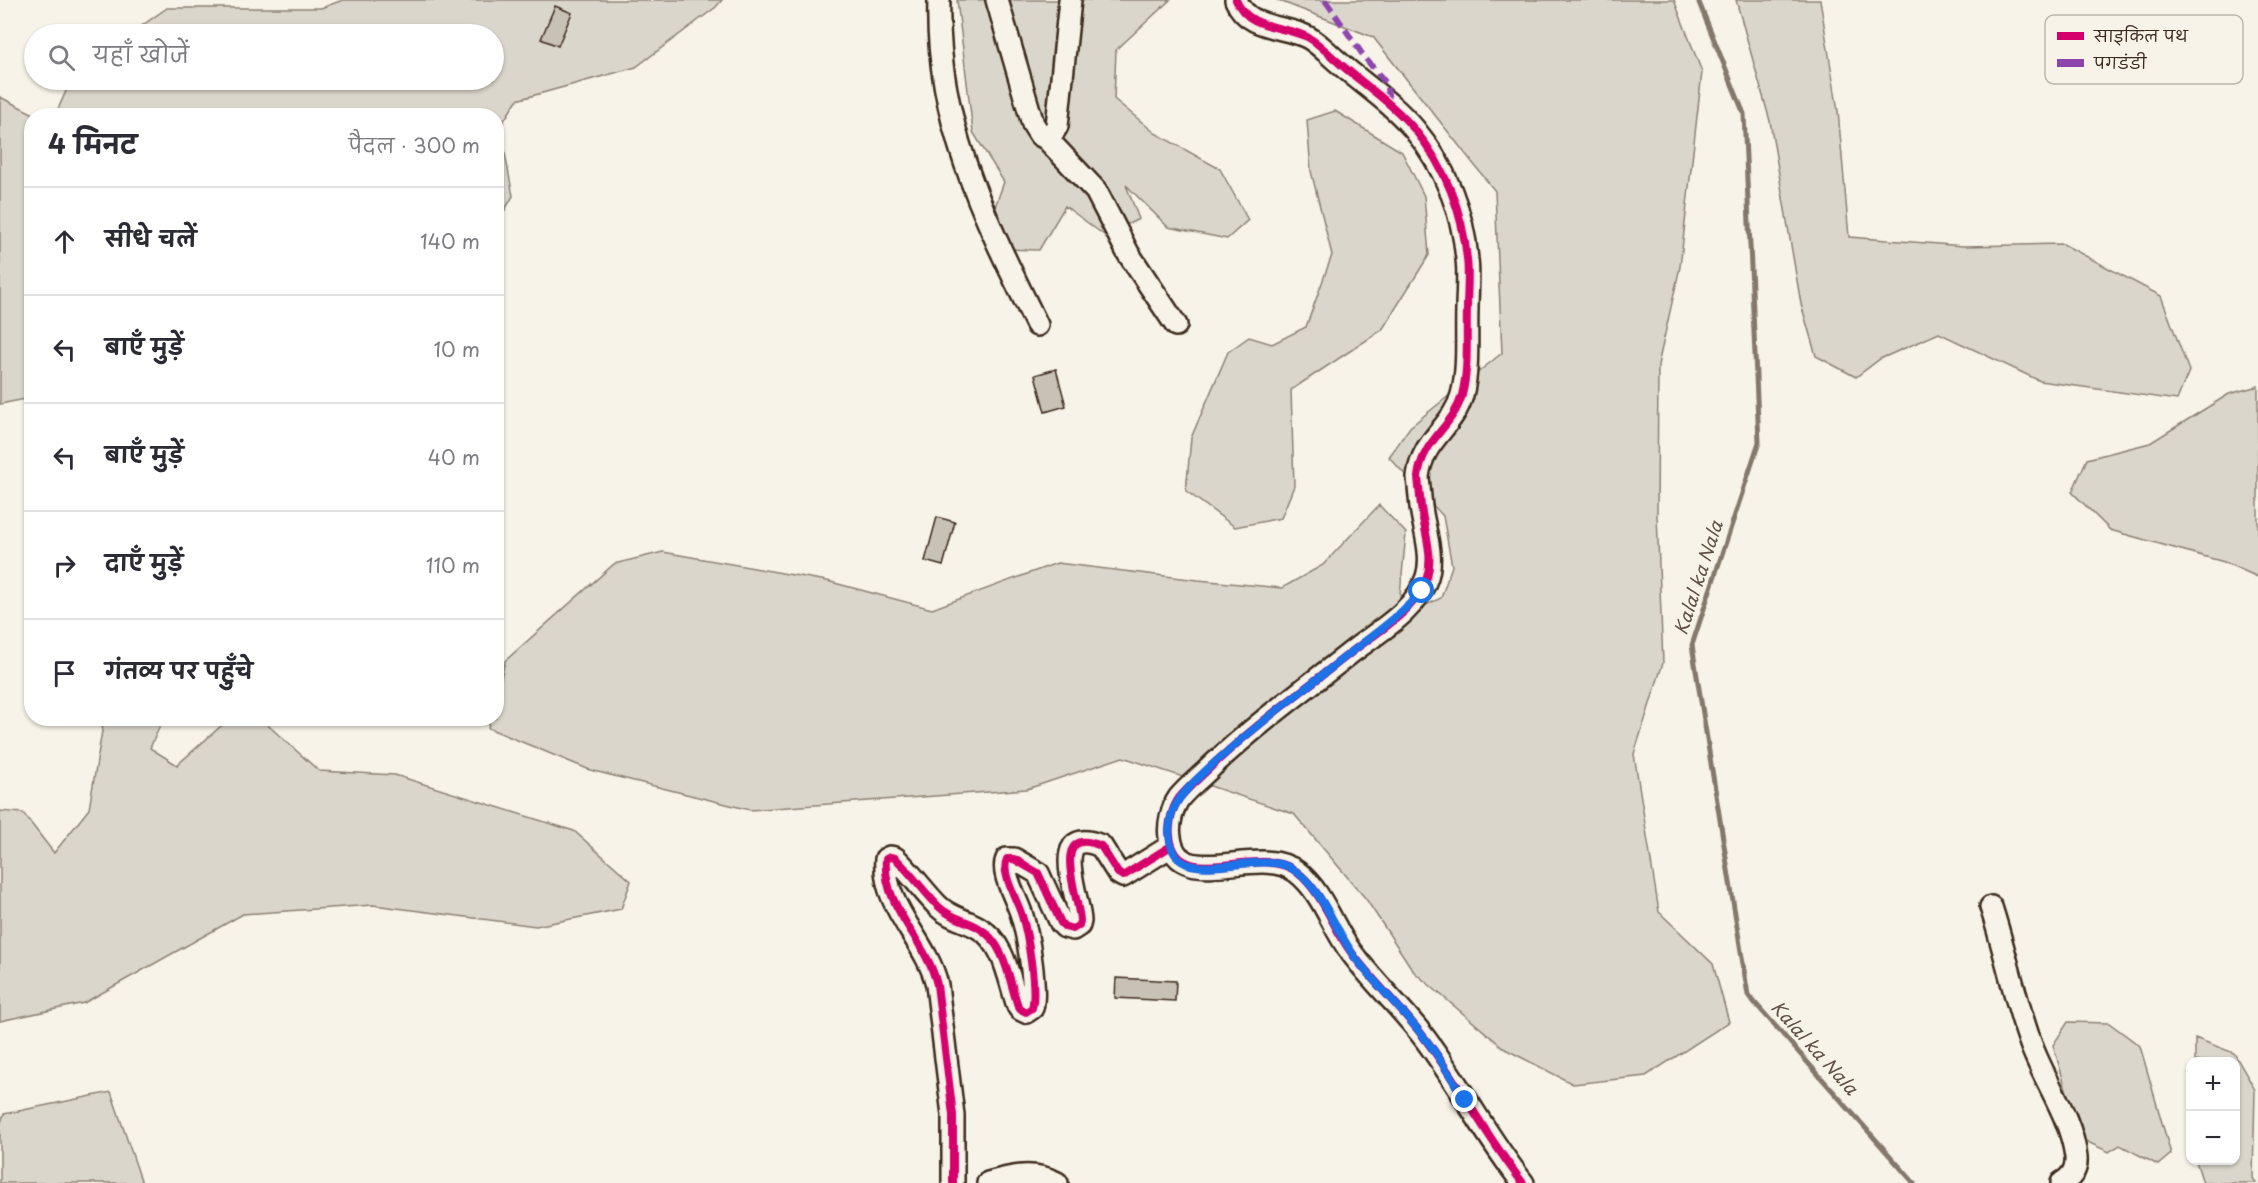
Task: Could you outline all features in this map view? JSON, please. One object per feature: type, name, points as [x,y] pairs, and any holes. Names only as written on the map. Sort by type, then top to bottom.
[{"type":"street","points":[[939,0],[940,42],[949,113],[988,225],[1037,325]]},
{"type":"street","points":[[997,0],[1033,124],[1040,135],[1047,139],[1096,191],[1128,253],[1176,326]]},
{"type":"street","points":[[1047,139],[1057,126],[1070,0]]},
{"type":"street","points":[[1236,0],[1244,14],[1252,19],[1308,37],[1320,46],[1415,130],[1443,173],[1456,206],[1468,261],[1465,382],[1455,411],[1426,448],[1419,463],[1418,477],[1430,564],[1422,591],[1396,618],[1229,750],[1185,792],[1174,808],[1169,833],[1171,846],[1178,858],[1188,865],[1267,862],[1288,866],[1299,873],[1324,906],[1344,943],[1424,1037],[1486,1132],[1523,1183]]},
{"type":"street","points":[[953,1183],[953,1115],[937,985],[932,968],[897,909],[888,879],[886,860],[891,857],[895,858],[939,907],[954,918],[978,927],[992,938],[1002,957],[1018,1006],[1026,1012],[1032,1008],[1034,999],[1030,961],[1023,917],[1006,874],[1005,861],[1009,858],[1014,859],[1036,871],[1061,923],[1073,929],[1079,925],[1080,916],[1069,865],[1071,851],[1076,845],[1086,843],[1101,846],[1118,873],[1123,876],[1171,846]]},
{"type":"street","points":[[1991,907],[2005,949],[2026,1032],[2042,1073],[2062,1107],[2076,1157],[2072,1176],[2062,1183]]},
{"type":"street","points":[[988,1183],[1021,1175],[1041,1177],[1057,1183]]},
{"type":"shaded area","points":[[343,0],[643,0],[652,2],[654,0],[722,0],[716,7],[636,67],[517,100],[504,121],[504,108],[59,108],[67,90],[504,90],[504,24],[144,24],[167,8],[321,8]]},
{"type":"shaded area","points":[[957,0],[1170,0],[1116,50],[1114,99],[1155,133],[1220,169],[1248,220],[1227,239],[1168,227],[1126,185],[1139,219],[1104,235],[1065,206],[1039,250],[1002,249],[987,229],[1004,182],[973,132]]},
{"type":"shaded area","points":[[1277,0],[1674,0],[1702,72],[1680,267],[1658,365],[1657,516],[1663,663],[1634,754],[1659,912],[1713,964],[1729,1022],[1646,1076],[1573,1084],[1505,1049],[1414,972],[1366,899],[1294,814],[1123,757],[1027,789],[750,810],[590,770],[488,728],[488,726],[504,726],[505,661],[614,564],[663,552],[827,581],[932,609],[1057,563],[1282,588],[1323,565],[1379,505],[1406,533],[1400,595],[1422,607],[1441,598],[1452,566],[1443,516],[1389,457],[1410,427],[1502,353],[1495,191],[1373,37]]},
{"type":"shaded area","points":[[1736,0],[1820,0],[1838,111],[1849,237],[1964,246],[2063,244],[2161,296],[2189,371],[2177,400],[2040,381],[1939,333],[1880,359],[1856,377],[1816,356],[1801,304],[1770,121]]},
{"type":"shaded area","points":[[0,97],[24,109],[24,399],[0,404]]},
{"type":"shaded area","points":[[1335,111],[1402,152],[1424,196],[1429,255],[1382,330],[1291,390],[1294,486],[1281,518],[1235,527],[1186,491],[1191,438],[1228,352],[1249,337],[1272,344],[1306,327],[1332,255],[1311,171],[1307,120]]},
{"type":"shaded area","points":[[504,148],[513,196],[504,211]]},
{"type":"shaded area","points":[[2258,386],[2258,577],[2224,562],[2110,530],[2072,492],[2087,459],[2150,443],[2229,394]]},
{"type":"shaded area","points":[[103,726],[160,726],[150,748],[177,765],[221,726],[269,726],[319,771],[395,775],[574,831],[631,881],[621,909],[536,926],[373,905],[243,914],[84,1003],[0,1021],[0,811],[23,813],[54,853],[89,809]]},
{"type":"shaded area","points":[[2068,1022],[2109,1023],[2140,1046],[2171,1154],[2158,1165],[2120,1145],[2109,1152],[2081,1139],[2053,1045]]},
{"type":"shaded area","points":[[2195,1038],[2234,1053],[2236,1057],[2195,1057]]},
{"type":"shaded area","points":[[2240,1064],[2255,1090],[2253,1178],[2256,1183],[2203,1183],[2197,1165],[2240,1165]]},
{"type":"shaded area","points":[[111,1092],[142,1183],[0,1183],[0,1125],[4,1114]]},
{"type":"building","points":[[555,6],[572,13],[558,46],[541,39]]},
{"type":"building","points":[[1056,369],[1066,406],[1045,412],[1035,375]]},
{"type":"building","points":[[937,517],[955,522],[943,566],[925,561]]},
{"type":"building","points":[[1116,978],[1176,981],[1175,1001],[1115,998]]},
{"type":"waterway","name":"Kalal ka Nala","points":[[1698,0],[1744,114],[1759,442],[1692,645],[1748,995],[1914,1183]]},
{"type":"marked path","points":[[1325,0],[1365,58],[1386,83],[1390,106]]},
{"type":"cycle path","points":[[1236,0],[1241,9],[1257,21],[1295,32],[1316,43],[1384,99],[1426,144],[1451,191],[1465,242],[1468,271],[1466,374],[1458,406],[1425,453],[1418,477],[1428,542],[1429,569],[1422,589],[1415,600],[1396,619],[1263,721],[1186,790],[1179,798],[1173,812],[1170,837],[1176,854],[1188,863],[1204,866],[1263,862],[1281,864],[1297,872],[1306,880],[1321,900],[1351,952],[1426,1040],[1523,1183]]},
{"type":"cycle path","points":[[953,1183],[953,1115],[937,985],[932,969],[891,893],[886,859],[895,858],[943,910],[974,925],[988,935],[995,943],[1005,963],[1018,1006],[1026,1012],[1032,1008],[1033,1000],[1031,962],[1022,916],[1006,872],[1007,859],[1014,859],[1038,873],[1061,923],[1073,929],[1079,925],[1080,921],[1070,867],[1071,854],[1075,845],[1085,842],[1101,846],[1118,873],[1123,876],[1171,846]]},
{"type":"route","points":[[1422,591],[1396,618],[1229,750],[1185,792],[1174,808],[1169,833],[1171,846],[1178,858],[1188,865],[1212,866],[1267,862],[1288,866],[1299,873],[1324,906],[1344,943],[1424,1037],[1465,1100]]}]
